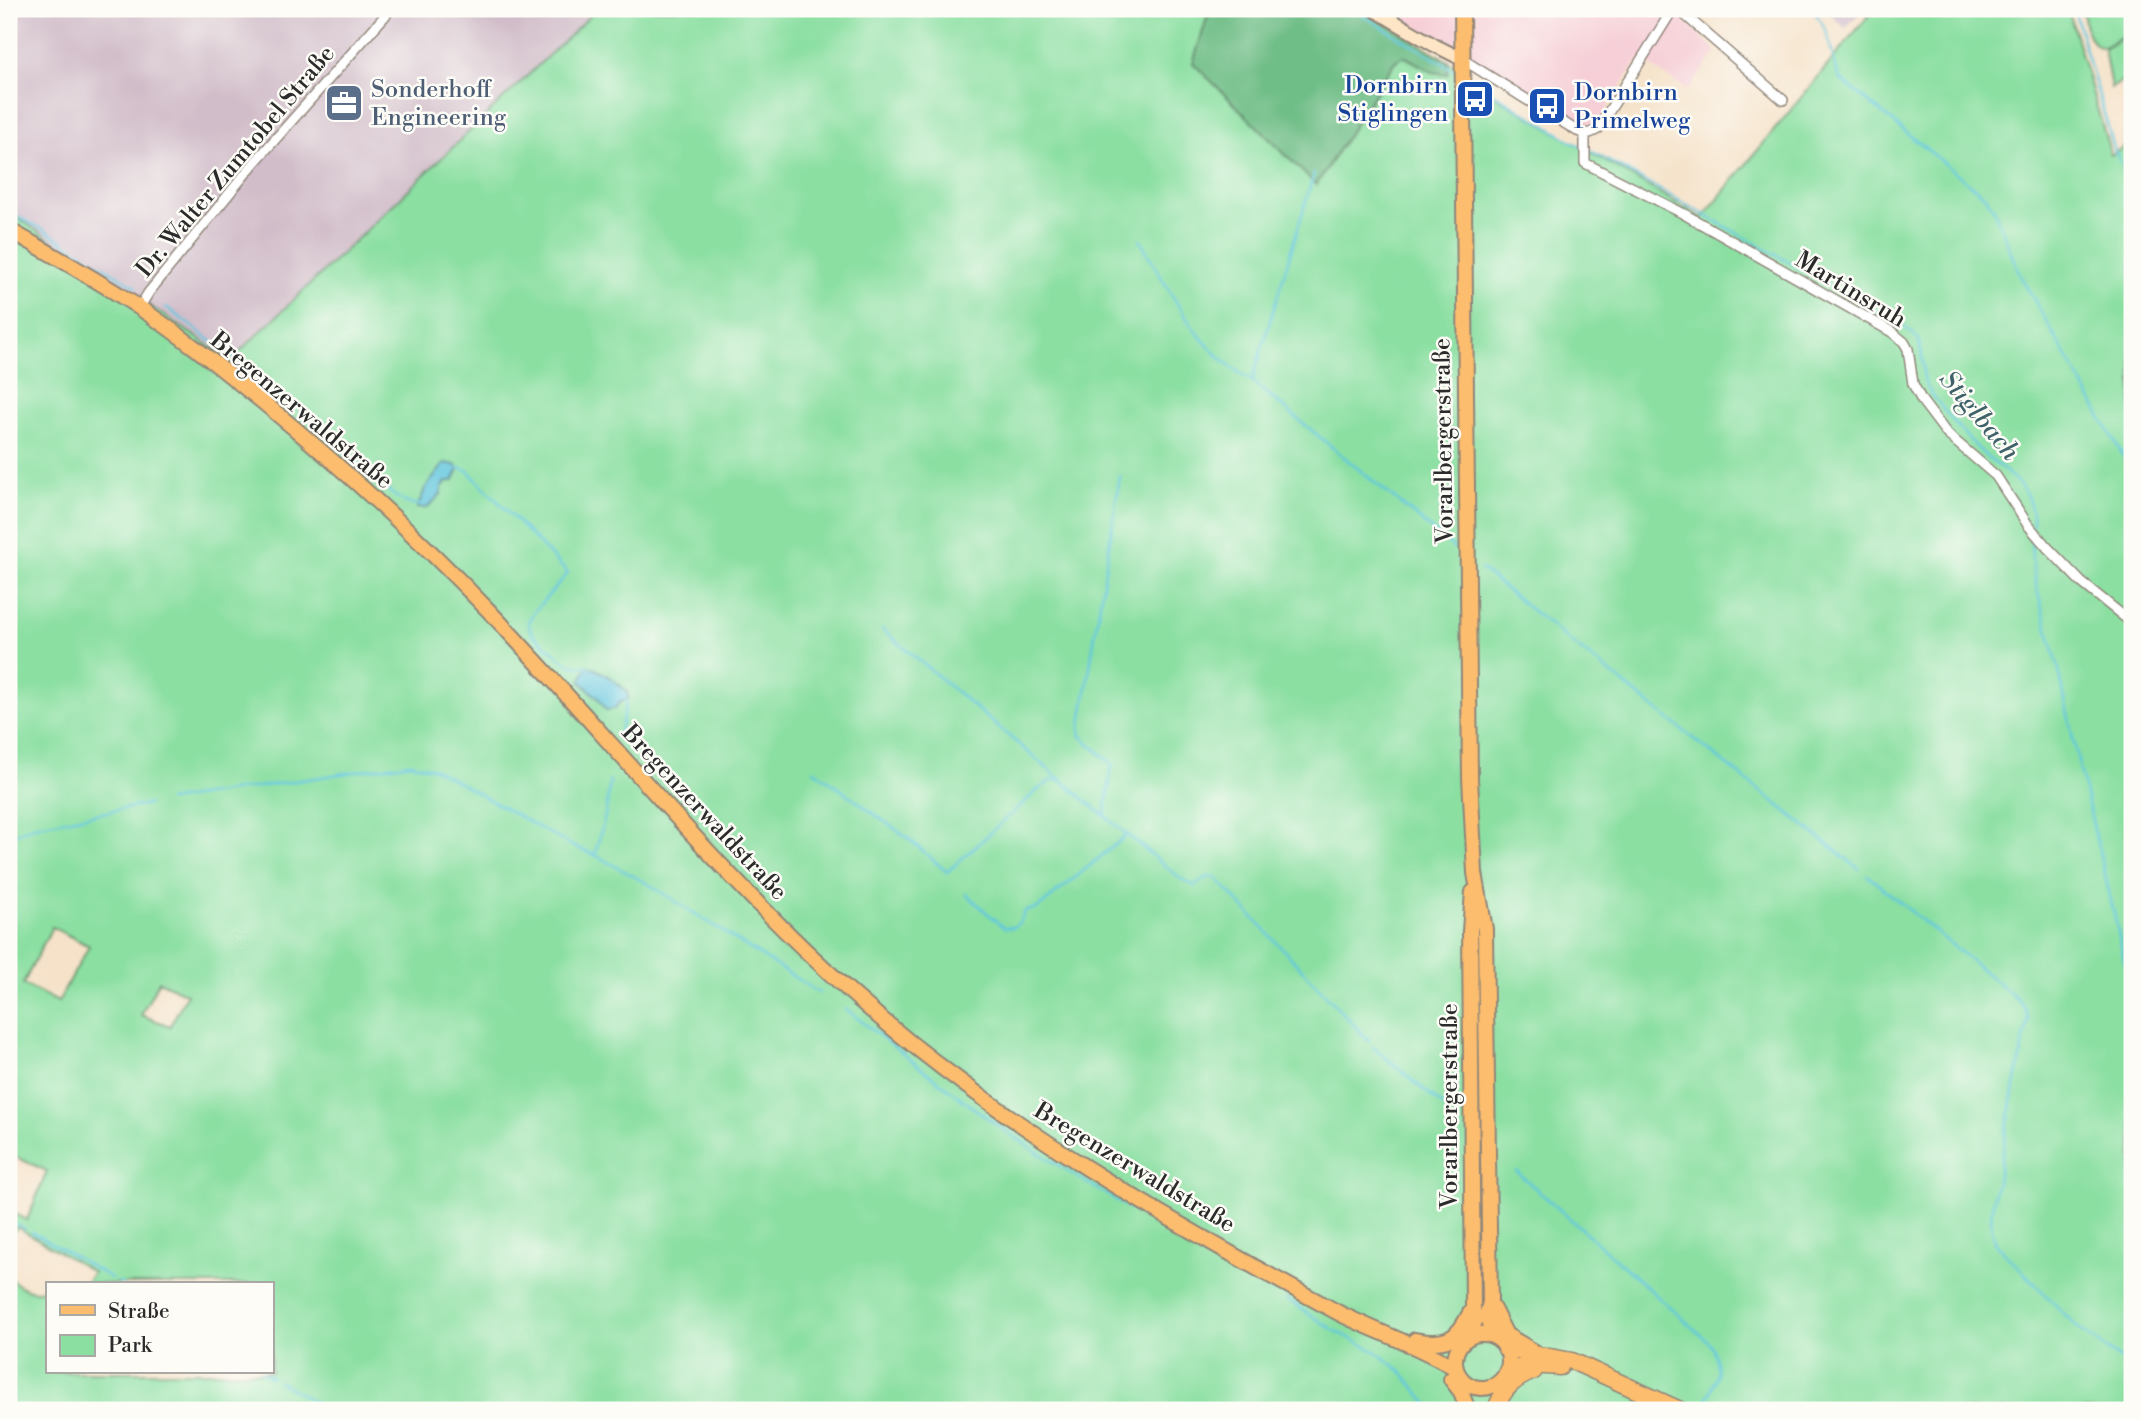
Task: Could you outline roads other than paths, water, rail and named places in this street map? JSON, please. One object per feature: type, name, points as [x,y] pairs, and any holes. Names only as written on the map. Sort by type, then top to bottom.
[{"type":"highway","points":[[1506,1349],[1572,1361],[1680,1410]]},
{"type":"highway","points":[[1507,1371],[1530,1365],[1557,1366],[1661,1410]]},
{"type":"highway","points":[[1496,1410],[1510,1383],[1535,1371],[1557,1366]]},
{"type":"main road","points":[[1373,9],[1462,62]]},
{"type":"main road","name":"Vorarlbergerstraße","points":[[1455,1368],[1454,1356],[1475,1321],[1470,931],[1475,873],[1469,723],[1462,9]]},
{"type":"main road","name":"Bregenzerwaldstraße","points":[[9,230],[82,271],[139,308],[233,378],[325,453],[406,528],[488,610],[780,927],[911,1045],[981,1098],[1055,1148],[1146,1203],[1339,1313],[1424,1350],[1455,1368]]},
{"type":"main road","name":"Vorarlbergerstraße","points":[[1475,873],[1485,929],[1490,1302],[1487,1314],[1492,1336]]},
{"type":"main road","points":[[1490,1302],[1506,1335],[1539,1354]]},
{"type":"main road","points":[[1394,1339],[1434,1343],[1446,1341],[1460,1332],[1473,1309]]},
{"type":"main road","points":[[1455,1368],[1463,1381],[1470,1386],[1487,1389],[1503,1379],[1507,1371],[1509,1364],[1506,1349],[1492,1336],[1482,1334],[1464,1341]]},
{"type":"main road","points":[[1394,1339],[1402,1348],[1446,1373],[1461,1392],[1468,1410]]},
{"type":"main road","name":"Bregenzerwaldstraße","points":[[1424,1350],[1447,1351],[1464,1341]]},
{"type":"main road","points":[[1470,1386],[1476,1410]]},
{"type":"main road","points":[[1489,1410],[1493,1387]]},
{"type":"street","name":"Dr. Walter Zumtobel Straße","points":[[139,308],[149,292],[255,162],[391,9]]},
{"type":"street","points":[[1462,62],[1585,138],[1598,129],[1676,9],[1783,100]]},
{"type":"street","name":"Martinsruh","points":[[1585,138],[1585,163],[1684,214],[1892,331],[1908,349],[1913,384],[1922,401],[1947,433],[1996,476],[2037,537],[2081,582],[2132,623]]},
{"type":"water","points":[[445,463],[455,465],[459,469],[453,481],[447,481],[441,494],[427,508],[417,508],[426,487]]},
{"type":"water","points":[[588,666],[604,673],[627,691],[628,699],[620,702],[614,709],[606,710],[580,681]]},
{"type":"waterway","name":"Stiglbach","points":[[1352,9],[1457,72]]},
{"type":"waterway","points":[[1812,9],[1824,27],[1840,79],[1986,197],[1994,210],[2020,275],[2123,456]]},
{"type":"waterway","points":[[2074,9],[2115,152],[2132,182]]},
{"type":"waterway","name":"Stiglbach","points":[[1469,79],[1583,148]]},
{"type":"waterway","name":"Stiglbach","points":[[1589,150],[1912,333],[1921,347],[1926,386],[1971,441],[2020,485],[2029,501],[2033,526]]},
{"type":"waterway","points":[[1314,174],[1252,381],[1454,548]]},
{"type":"waterway","points":[[9,212],[44,230],[136,287]]},
{"type":"waterway","points":[[1140,240],[1174,299],[1200,336],[1232,367],[1251,380]]},
{"type":"waterway","points":[[166,307],[259,377],[273,392],[292,402],[392,494],[407,503],[420,505]]},
{"type":"waterway","points":[[2130,467],[2132,471]]},
{"type":"waterway","points":[[459,468],[467,470],[568,573],[532,614],[528,623],[532,634],[568,664],[589,667]]},
{"type":"waterway","points":[[1105,816],[1112,764],[1081,736],[1080,730],[1120,476]]},
{"type":"waterway","name":"Stiglbach","points":[[2033,533],[2036,585],[2061,679],[2124,960],[2132,982]]},
{"type":"waterway","points":[[1481,569],[1859,869]]},
{"type":"waterway","points":[[882,629],[1061,780]]},
{"type":"waterway","points":[[619,735],[625,699]]},
{"type":"waterway","points":[[168,801],[410,763],[435,769],[572,846],[595,855]]},
{"type":"waterway","points":[[814,770],[909,839],[947,872],[1039,789],[1051,780],[1061,780],[1180,878],[1194,886],[1208,877],[1215,877],[1369,1041]]},
{"type":"waterway","points":[[610,780],[606,812],[595,855],[650,885],[819,993]]},
{"type":"waterway","points":[[9,837],[33,826],[149,804]]},
{"type":"waterway","points":[[966,894],[1003,927],[1015,926],[1025,911],[1038,908],[1127,835]]},
{"type":"waterway","points":[[1867,875],[2025,1008],[2028,1018],[1992,1208],[1994,1239],[2077,1327],[2132,1368]]},
{"type":"waterway","points":[[846,1009],[963,1100],[1036,1151],[1273,1291]]},
{"type":"waterway","points":[[1373,1047],[1447,1109]]},
{"type":"waterway","points":[[1516,1171],[1709,1342],[1717,1362],[1717,1370],[1714,1384],[1702,1410]]},
{"type":"waterway","points":[[9,1220],[25,1229]]},
{"type":"waterway","points":[[32,1232],[111,1278]]},
{"type":"waterway","points":[[1286,1299],[1332,1329],[1375,1351],[1401,1371],[1433,1410]]},
{"type":"waterway","points":[[265,1374],[271,1377]]},
{"type":"waterway","points":[[278,1381],[329,1410]]},
{"type":"place","name":"Dornbirn Stiglingen","points":[[1475,99]]},
{"type":"place","name":"Sonderhoff Engineering","points":[[344,103]]},
{"type":"place","name":"Dornbirn Primelweg","points":[[1547,106]]}]
